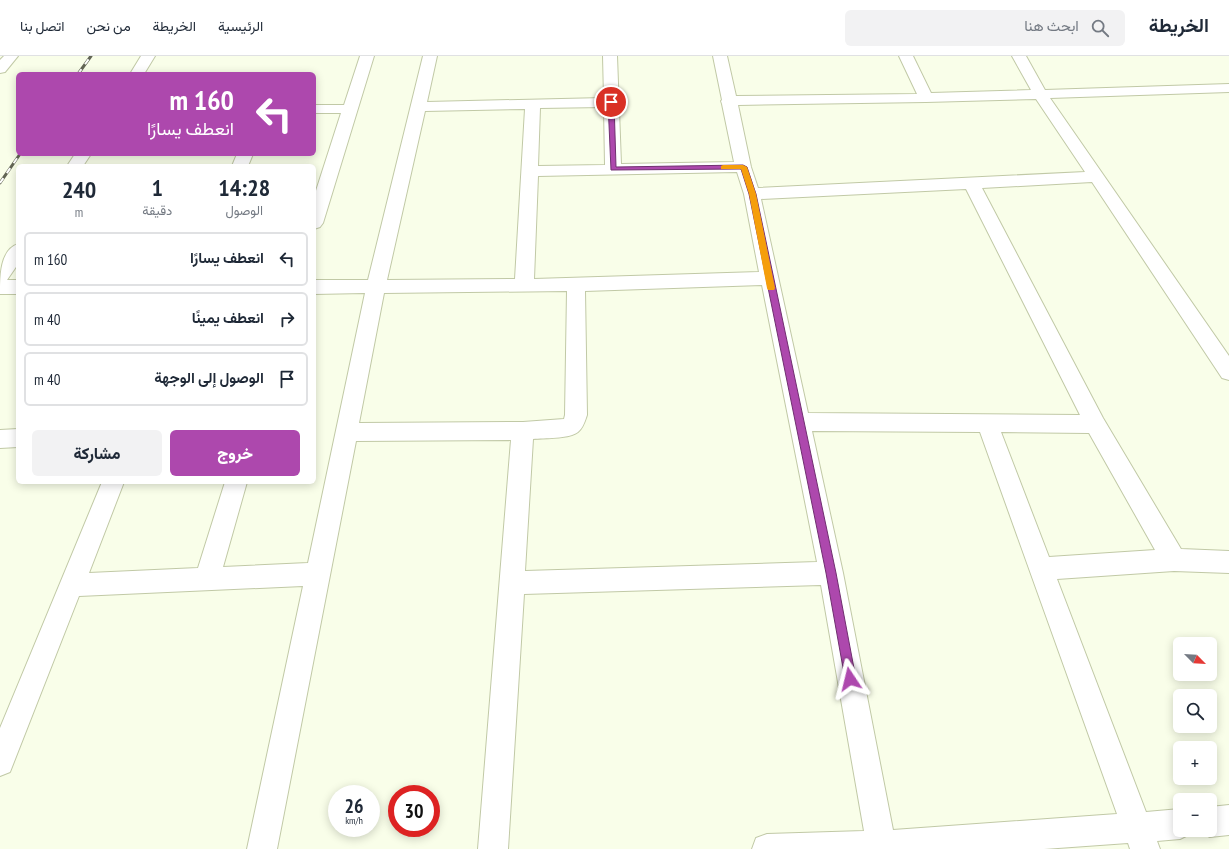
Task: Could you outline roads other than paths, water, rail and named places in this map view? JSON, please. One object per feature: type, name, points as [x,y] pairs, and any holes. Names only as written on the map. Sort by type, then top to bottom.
[{"type":"street","points":[[138,72],[148,56]]},
{"type":"street","points":[[316,217],[367,56]]},
{"type":"street","points":[[262,849],[376,287],[430,56]]},
{"type":"street","points":[[610,56],[613,169]]},
{"type":"street","points":[[720,56],[728,101],[743,167],[752,194],[831,573],[882,847]]},
{"type":"street","points":[[906,56],[926,98]]},
{"type":"street","points":[[1019,56],[1040,94],[1229,372]]},
{"type":"street","points":[[728,101],[926,98],[1229,88]]},
{"type":"street","points":[[419,107],[611,102]]},
{"type":"street","points":[[524,286],[534,103]]},
{"type":"street","points":[[316,109],[350,109]]},
{"type":"street","points":[[530,170],[743,167]]},
{"type":"street","points":[[752,194],[1096,177]]},
{"type":"street","points":[[972,184],[1095,424],[1174,560]]},
{"type":"street","points":[[0,277],[16,253]]},
{"type":"street","points":[[316,287],[524,286],[769,278]]},
{"type":"street","points":[[346,432],[523,431],[569,427],[575,419],[576,284]]},
{"type":"street","points":[[0,287],[16,287]]},
{"type":"street","points":[[799,422],[1095,424]]},
{"type":"street","points":[[987,423],[1141,838]]},
{"type":"street","points":[[493,849],[523,431]]},
{"type":"street","points":[[0,439],[16,438]]},
{"type":"street","points":[[0,762],[73,585],[112,484]]},
{"type":"street","points":[[207,578],[235,484]]},
{"type":"street","points":[[1041,569],[1174,560],[1229,562]]},
{"type":"street","points":[[512,583],[831,573]]},
{"type":"street","points":[[73,585],[318,574]]},
{"type":"street","points":[[1217,821],[1229,820]]},
{"type":"street","points":[[767,849],[882,847],[1141,838],[1173,827]]},
{"type":"railway","points":[[79,72],[91,56]]},
{"type":"railway","points":[[0,183],[19,156]]}]
